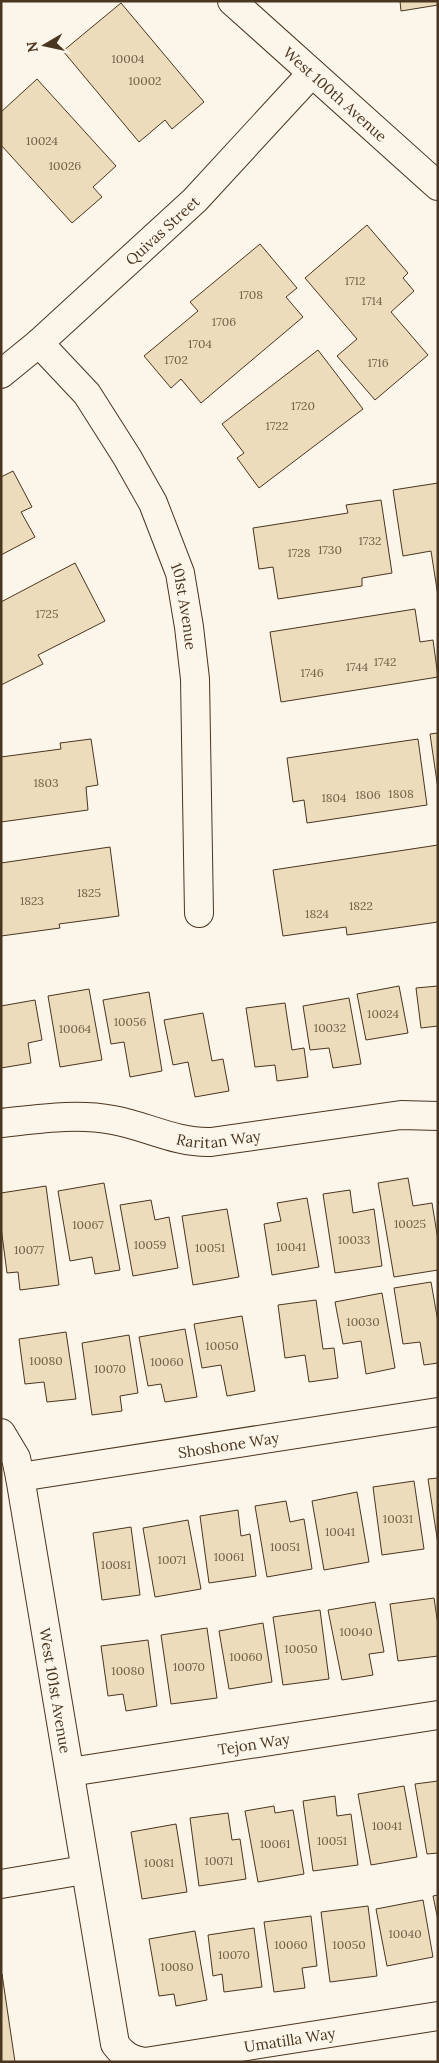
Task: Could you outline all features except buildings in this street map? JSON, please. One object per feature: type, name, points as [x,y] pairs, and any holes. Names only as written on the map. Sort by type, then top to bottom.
[{"type":"street","name":"West 100th Avenue","points":[[232,1],[438,186]]},
{"type":"street","name":"Quivas Street","points":[[1,374],[39,343],[195,200],[312,73]]},
{"type":"street","name":"101st Avenue","points":[[39,343],[87,394],[127,456],[153,503],[180,573],[195,679],[199,913]]},
{"type":"street","name":"Raritan Way","points":[[1,1123],[74,1115],[114,1120],[174,1138],[195,1142],[210,1142],[401,1115],[438,1116]]},
{"type":"street","name":"Shoshone Way","points":[[20,1477],[438,1412]]},
{"type":"street","name":"West 101st Avenue","points":[[1,1433],[16,1458],[20,1477],[70,1772],[84,1870]]},
{"type":"street","name":"Tejon Way","points":[[70,1772],[438,1715]]},
{"type":"street","points":[[1,1884],[84,1870]]},
{"type":"street","name":"Umatilla Way","points":[[84,1870],[115,2044],[121,2053],[135,2060],[145,2062],[438,2016]]}]
